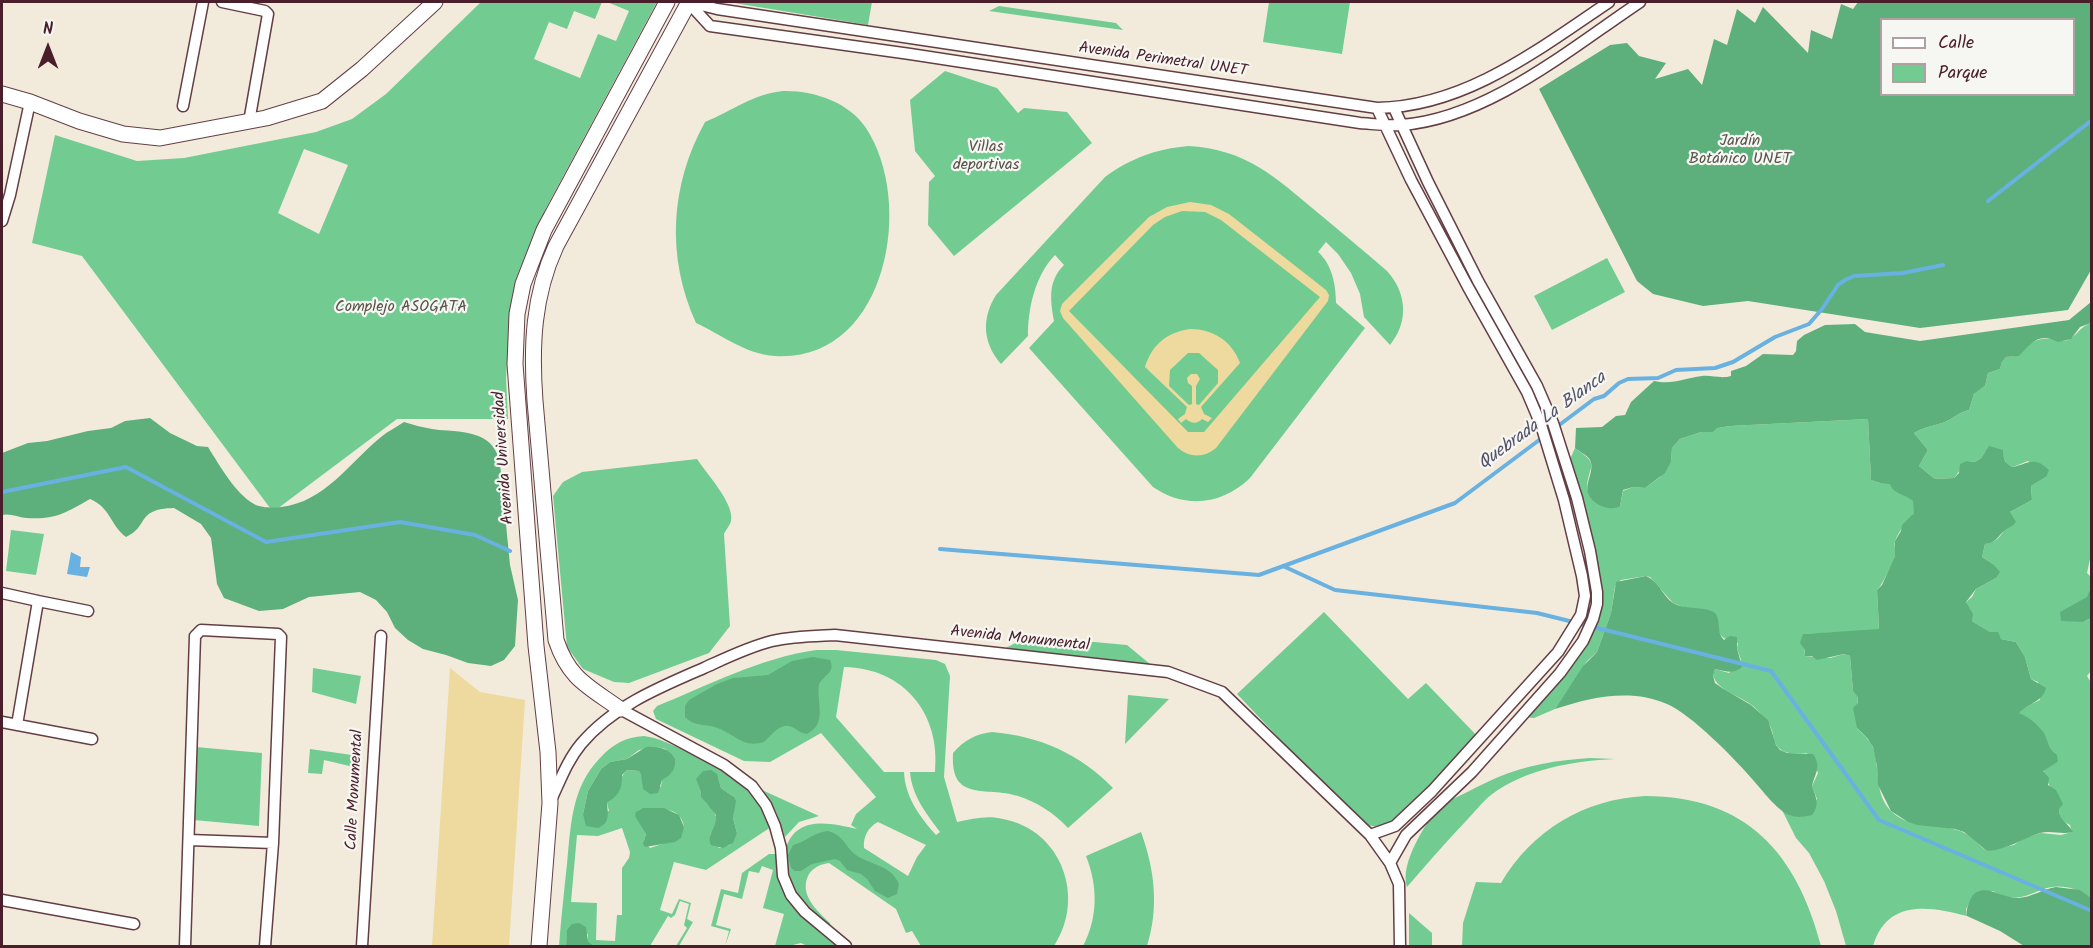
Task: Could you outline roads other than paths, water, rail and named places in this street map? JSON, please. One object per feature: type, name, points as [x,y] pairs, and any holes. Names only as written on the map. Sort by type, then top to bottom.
[{"type":"street","points":[[183,106],[203,2]]},
{"type":"street","points":[[222,2],[265,11],[268,14],[249,122]]},
{"type":"street","points":[[2,94],[30,102],[79,122],[123,135],[160,138],[249,122],[322,100],[362,69],[435,2]]},
{"type":"street","name":"Avenida Universidad","points":[[539,946],[550,803],[548,752],[536,646],[515,364],[517,314],[523,284],[544,230],[667,2]]},
{"type":"street","points":[[689,2],[710,26],[910,54],[1187,98],[1384,125],[1401,125],[1443,117],[1485,102],[1522,81],[1640,2]]},
{"type":"street","name":"Avenida Universidad","points":[[620,709],[576,677],[563,660],[556,640],[533,379],[535,313],[545,270],[556,246],[689,2]]},
{"type":"street","name":"Avenida Perimetral UNET","points":[[689,2],[717,9],[889,35],[1377,108],[1394,108],[1446,97],[1482,82],[1609,2]]},
{"type":"street","points":[[887,51],[889,35]]},
{"type":"street","points":[[910,54],[913,38]]},
{"type":"street","points":[[2,221],[10,195],[30,102]]},
{"type":"street","points":[[1370,835],[1395,826],[1432,791],[1481,738],[1558,652],[1581,615],[1584,596],[1582,576],[1564,500],[1553,462],[1527,392],[1468,287],[1377,108]]},
{"type":"street","points":[[1390,863],[1406,836],[1472,772],[1560,674],[1587,634],[1597,604],[1595,576],[1577,498],[1553,423],[1537,386],[1478,281],[1394,108]]},
{"type":"street","points":[[2,593],[88,611]]},
{"type":"street","points":[[17,725],[38,601]]},
{"type":"street","points":[[185,946],[195,636],[201,630],[278,634],[281,638],[273,843],[265,946]]},
{"type":"street","name":"Calle Monumental","points":[[362,946],[381,636]]},
{"type":"street","name":"Avenida Monumental","points":[[550,803],[568,763],[581,745],[595,729],[620,709],[653,690],[741,651],[772,641],[813,636],[844,636],[1168,672],[1222,692],[1370,835],[1390,863],[1399,884],[1400,946]]},
{"type":"street","points":[[620,709],[724,765],[752,786],[776,825],[781,848],[783,876],[791,895],[805,912],[846,946]]},
{"type":"street","points":[[2,722],[92,739]]},
{"type":"street","points":[[1481,738],[1492,748]]},
{"type":"street","points":[[189,840],[273,843]]},
{"type":"street","points":[[2,900],[134,924]]},
{"type":"water","points":[[71,552],[81,557],[80,567],[90,567],[87,577],[67,574]]},
{"type":"waterway","name":"Quebrada La Blanca","points":[[1988,201],[2092,120]]},
{"type":"waterway","name":"Quebrada La Blanca","points":[[940,549],[1259,575],[1455,503],[1594,399],[1604,396],[1619,383],[1628,379],[1658,378],[1676,370],[1715,368],[1733,362],[1775,337],[1809,324],[1838,285],[1845,280],[1854,276],[1903,273],[1943,265]]},
{"type":"waterway","name":"Quebrada La Blanca","points":[[2,492],[126,467],[266,542],[400,522],[475,535],[510,551]]},
{"type":"waterway","points":[[1283,566],[1335,590],[1537,613],[1771,671],[1879,820],[2092,911]]},
{"type":"park label","name":"Jardín Botánico UNET","points":[[1740,151]]},
{"type":"park label","name":"Villas deportivas","points":[[986,157]]},
{"type":"park label","name":"Complejo ASOGATA","points":[[401,308]]}]
